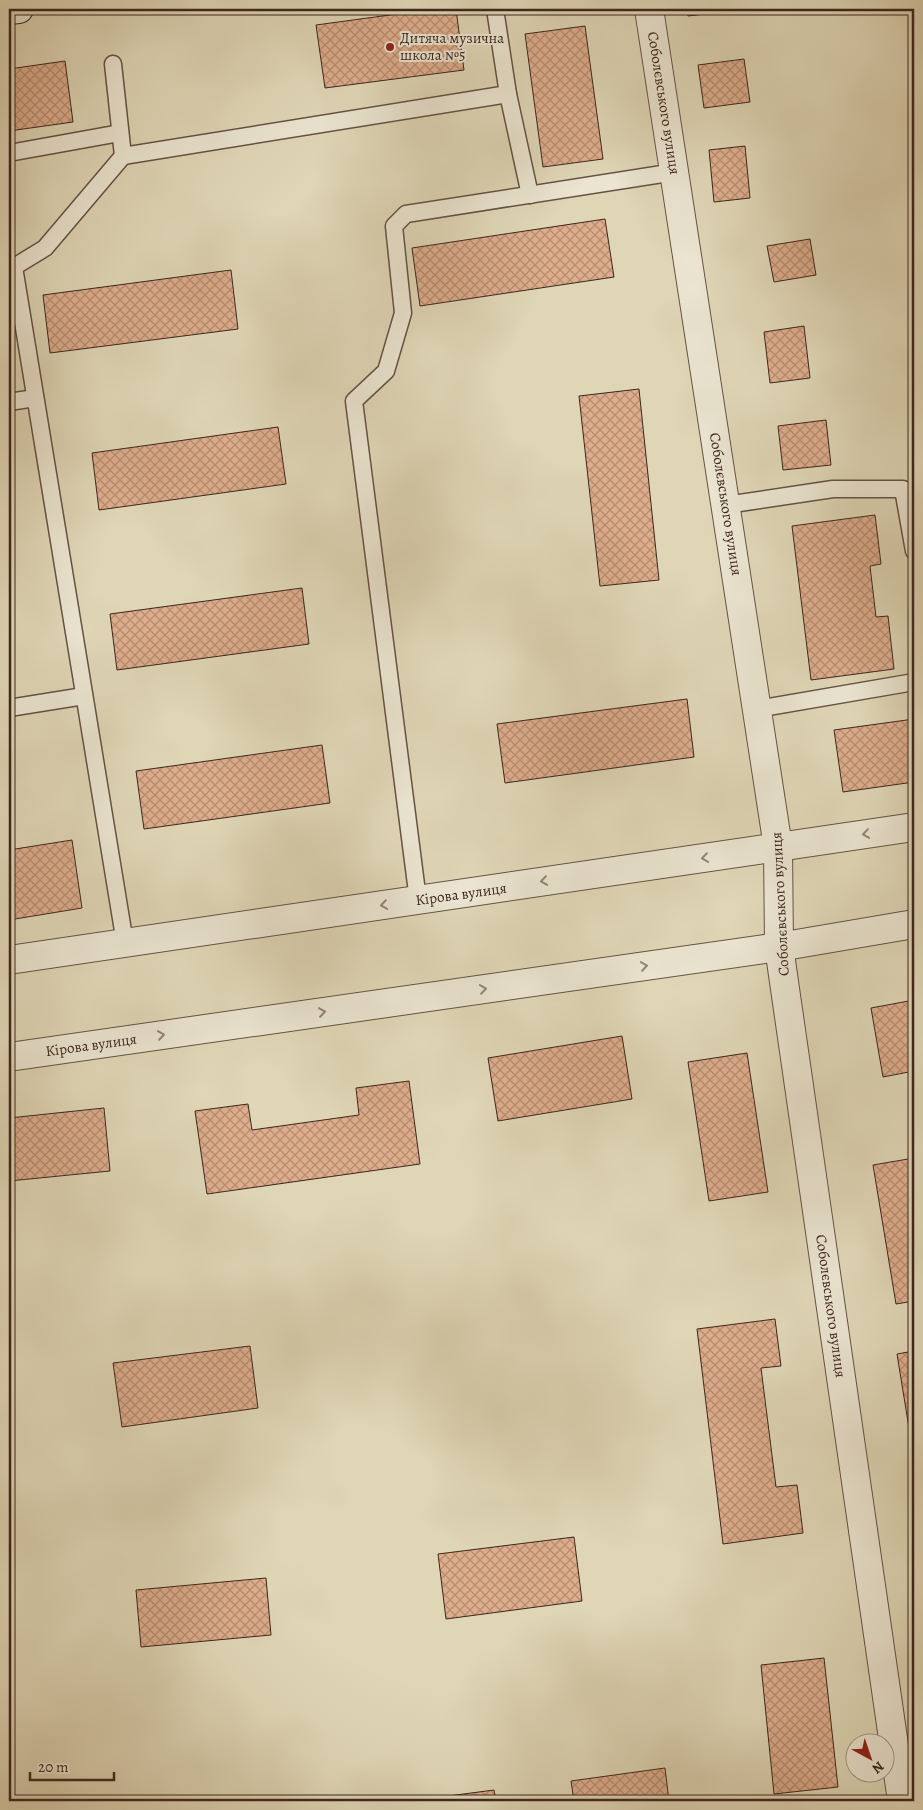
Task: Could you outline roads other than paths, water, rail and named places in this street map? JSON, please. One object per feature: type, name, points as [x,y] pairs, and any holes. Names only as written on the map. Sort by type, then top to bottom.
[{"type":"street","points":[[9,10],[19,9]]},
{"type":"street","name":"Соболєвського вулиця","points":[[649,9],[778,847],[779,946],[902,1801]]},
{"type":"street","name":"Кірова вулиця","points":[[9,960],[914,827]]},
{"type":"street","name":"Кірова вулиця","points":[[9,1057],[779,946],[914,924]]},
{"type":"lane","points":[[496,9],[508,94],[530,195]]},
{"type":"lane","points":[[113,64],[123,156]]},
{"type":"lane","points":[[124,943],[14,267],[45,248],[123,156],[508,94]]},
{"type":"lane","points":[[9,153],[120,133]]},
{"type":"lane","points":[[418,900],[354,400],[386,371],[403,313],[394,226],[406,214],[674,172]]},
{"type":"lane","points":[[9,402],[35,398]]},
{"type":"lane","points":[[726,505],[833,489],[903,490],[914,551]]},
{"type":"lane","points":[[757,709],[914,682]]},
{"type":"lane","points":[[9,708],[84,696]]},
{"type":"place","name":"Дитяча музична школа №5","points":[[390,47]]}]
